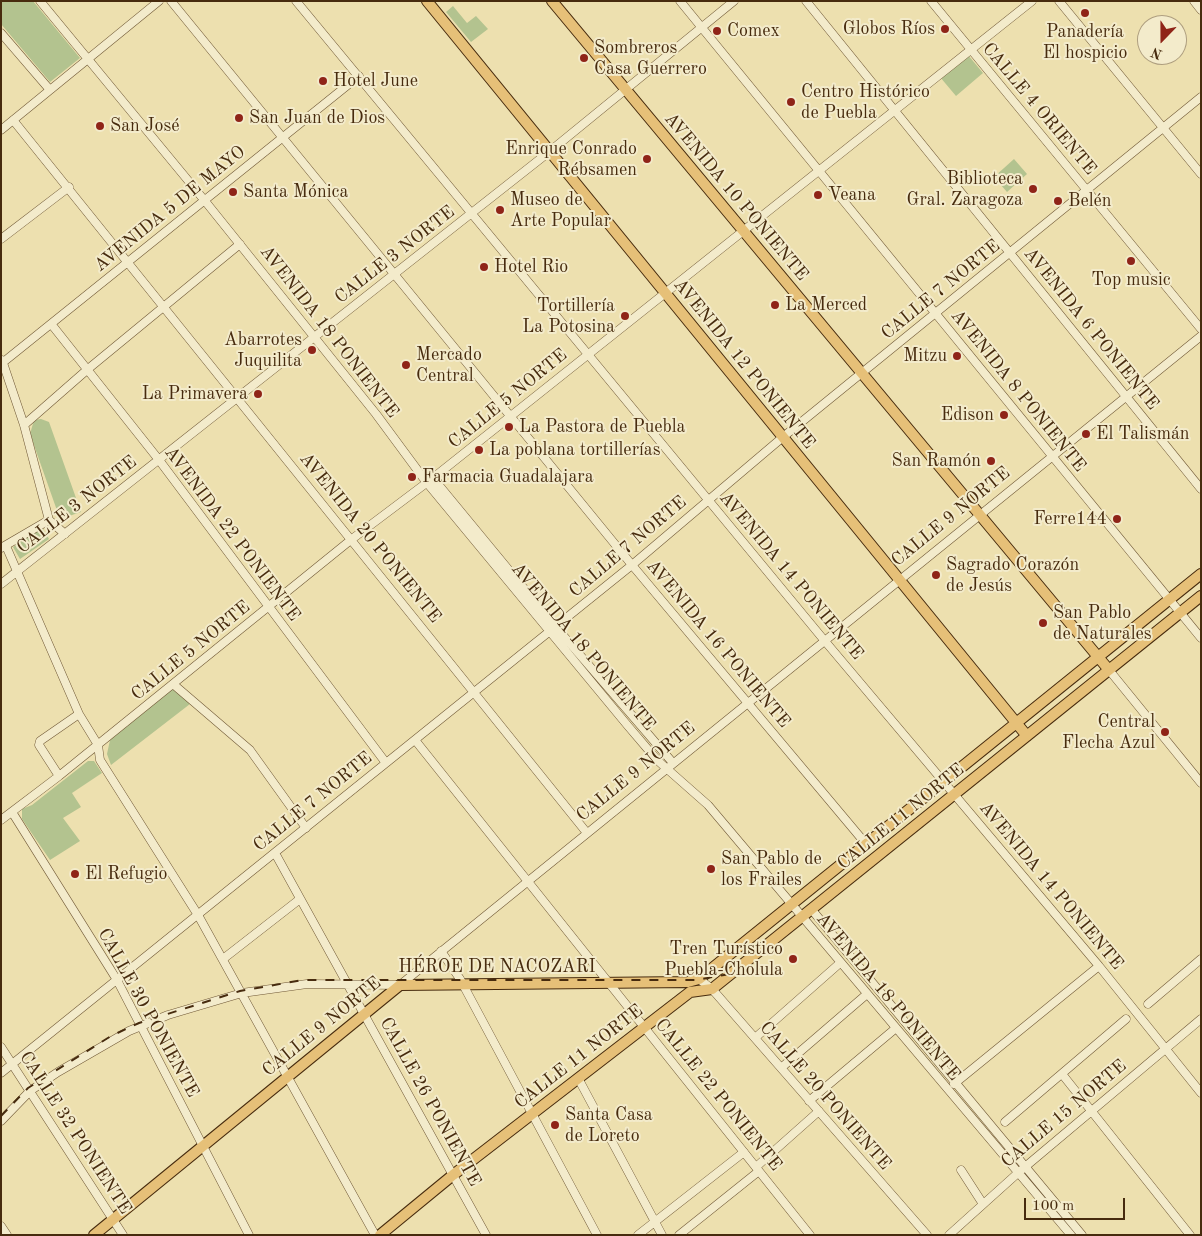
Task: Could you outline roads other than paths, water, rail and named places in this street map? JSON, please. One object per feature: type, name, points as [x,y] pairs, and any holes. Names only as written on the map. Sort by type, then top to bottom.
[{"type":"main road","name":"AVENIDA 12 PONIENTE","points":[[427,1],[1027,736]]},
{"type":"main road","name":"AVENIDA 10 PONIENTE","points":[[552,1],[1109,670]]},
{"type":"main road","name":"CALLE 11 NORTE","points":[[699,979],[1201,574]]},
{"type":"main road","name":"CALLE 11 NORTE","points":[[380,1235],[453,1175],[644,1026],[690,992],[712,989],[1201,596]]},
{"type":"main road","name":"HÉROE DE NACOZARI","points":[[400,985],[688,982],[699,979]]},
{"type":"main road","name":"CALLE 9 NORTE","points":[[94,1235],[400,985]]},
{"type":"street","name":"AVENIDA 18 PONIENTE","points":[[40,1],[205,201],[552,629],[610,705],[644,745],[670,766],[708,805],[1071,1235]]},
{"type":"street","points":[[1,130],[159,1]]},
{"type":"street","name":"AVENIDA 16 PONIENTE","points":[[171,1],[632,565],[866,844]]},
{"type":"street","name":"AVENIDA 14 PONIENTE","points":[[296,1],[473,212],[588,355],[824,640],[1099,966],[1201,1093]]},
{"type":"street","name":"AVENIDA 8 PONIENTE","points":[[680,1],[1201,638]]},
{"type":"street","name":"CALLE 3 NORTE","points":[[1,584],[549,152],[734,1]]},
{"type":"street","name":"AVENIDA 6 PONIENTE","points":[[806,1],[1201,489]]},
{"type":"street","name":"CALLE 4 ORIENTE","points":[[931,1],[1201,329]]},
{"type":"street","name":"CALLE 5 NORTE","points":[[1,820],[98,745],[352,539],[510,417],[1032,1]]},
{"type":"street","points":[[1059,1],[1201,174]]},
{"type":"street","points":[[1194,1],[1201,10]]},
{"type":"street","points":[[1,33],[50,90]]},
{"type":"street","name":"AVENIDA 5 DE MAYO","points":[[2,362],[52,325],[358,76]]},
{"type":"street","name":"CALLE 7 NORTE","points":[[1,1074],[632,565],[783,437],[1201,97]]},
{"type":"street","name":"AVENIDA 20 PONIENTE","points":[[13,120],[587,833]]},
{"type":"street","points":[[1,239],[69,188]]},
{"type":"street","points":[[24,426],[88,369],[240,244]]},
{"type":"street","name":"AVENIDA 22 PONIENTE","points":[[52,325],[159,460],[268,608],[386,763]]},
{"type":"street","name":"CALLE 9 NORTE","points":[[400,985],[1201,336]]},
{"type":"street","points":[[2,362],[24,426],[49,520],[65,534]]},
{"type":"street","name":"CALLE 3 NORTE","points":[[4,547],[49,520]]},
{"type":"street","points":[[4,547],[18,570],[79,714],[98,745],[100,760],[198,915],[375,1235]]},
{"type":"street","name":"AVENIDA 18 PONIENTE","points":[[552,629],[594,671],[652,738],[670,766]]},
{"type":"street","name":"AVENIDA 10 PONIENTE","points":[[1109,670],[1200,781]]},
{"type":"street","points":[[587,677],[594,671]]},
{"type":"street","points":[[173,684],[250,750],[306,828]]},
{"type":"street","points":[[610,705],[617,699]]},
{"type":"street","points":[[59,776],[39,744],[40,741],[79,714]]},
{"type":"street","points":[[628,726],[635,719]]},
{"type":"street","points":[[644,745],[652,738]]},
{"type":"street","name":"CALLE 22 PONIENTE","points":[[415,740],[810,1235]]},
{"type":"street","name":"CALLE 30 PONIENTE","points":[[12,812],[117,980],[249,1235]]},
{"type":"street","name":"CALLE 26 PONIENTE","points":[[275,853],[486,1235]]},
{"type":"street","points":[[223,959],[300,899]]},
{"type":"street","name":"AVENIDA 18 PONIENTE","points":[[812,910],[954,1084],[1026,1166],[1082,1235]]},
{"type":"street","points":[[441,951],[462,984],[597,1235]]},
{"type":"street","points":[[1148,1004],[1201,959]]},
{"type":"street","points":[[755,1038],[840,963]]},
{"type":"street","points":[[954,1084],[1099,966]]},
{"type":"street","name":"CALLE 20 PONIENTE","points":[[699,979],[712,989],[927,1235]]},
{"type":"street","name":"HÉROE DE NACOZARI","points":[[1,1121],[30,1092],[66,1067],[140,1026],[242,993],[307,984],[400,985]]},
{"type":"street","points":[[781,1068],[867,994]]},
{"type":"street","name":"CALLE 15 NORTE","points":[[948,1235],[1018,1172],[1201,1018]]},
{"type":"street","points":[[1005,1122],[1126,1019]]},
{"type":"street","points":[[810,1101],[896,1028]]},
{"type":"street","name":"CALLE 32 PONIENTE","points":[[1,1047],[123,1235]]},
{"type":"street","points":[[1062,1074],[1190,1235]]},
{"type":"street","points":[[578,1078],[662,1235]]},
{"type":"street","points":[[679,1235],[758,1169],[819,1111]]},
{"type":"street","points":[[638,1235],[744,1152]]},
{"type":"street","points":[[961,1170],[982,1204]]},
{"type":"railway","points":[[1,1116],[28,1088],[111,1036],[139,1023],[240,991],[303,980],[696,980],[769,967]]},
{"type":"place","name":"Panadería El hospicio","points":[[1085,13]]},
{"type":"place","name":"Globos Ríos","points":[[945,29]]},
{"type":"place","name":"Comex","points":[[717,31]]},
{"type":"place","name":"Sombreros Casa Guerrero","points":[[584,58]]},
{"type":"place","name":"Hotel June","points":[[323,81]]},
{"type":"place","name":"Centro Histórico de Puebla","points":[[791,102]]},
{"type":"place","name":"San Juan de Dios","points":[[239,118]]},
{"type":"place","name":"San José","points":[[100,126]]},
{"type":"place","name":"Enrique Conrado Rébsamen","points":[[647,159]]},
{"type":"place","name":"Biblioteca Gral. Zaragoza","points":[[1033,189]]},
{"type":"place","name":"Santa Mónica","points":[[233,192]]},
{"type":"place","name":"Veana","points":[[818,195]]},
{"type":"place","name":"Belén","points":[[1058,201]]},
{"type":"place","name":"Museo de Arte Popular","points":[[500,210]]},
{"type":"place","name":"Top music","points":[[1131,261]]},
{"type":"place","name":"Hotel Rio","points":[[484,267]]},
{"type":"place","name":"La Merced","points":[[775,305]]},
{"type":"place","name":"Tortillería La Potosina","points":[[625,316]]},
{"type":"place","name":"Abarrotes Juquilita","points":[[312,350]]},
{"type":"place","name":"Mitzu","points":[[957,356]]},
{"type":"place","name":"Mercado Central","points":[[406,365]]},
{"type":"place","name":"La Primavera","points":[[258,394]]},
{"type":"place","name":"Edison","points":[[1004,415]]},
{"type":"place","name":"La Pastora de Puebla","points":[[509,427]]},
{"type":"place","name":"El Talismán","points":[[1086,434]]},
{"type":"place","name":"La poblana tortillerías","points":[[479,450]]},
{"type":"place","name":"San Ramón","points":[[991,461]]},
{"type":"place","name":"Farmacia Guadalajara","points":[[412,477]]},
{"type":"place","name":"Ferre144","points":[[1117,519]]},
{"type":"place","name":"Sagrado Corazón de Jesús","points":[[936,575]]},
{"type":"place","name":"San Pablo de Naturales","points":[[1043,623]]},
{"type":"place","name":"Central Flecha Azul","points":[[1165,732]]},
{"type":"place","name":"San Pablo de los Frailes","points":[[711,869]]},
{"type":"place","name":"El Refugio","points":[[75,874]]},
{"type":"place","name":"Tren Turístico Puebla-Cholula","points":[[793,959]]},
{"type":"place","name":"Santa Casa de Loreto","points":[[555,1125]]}]
